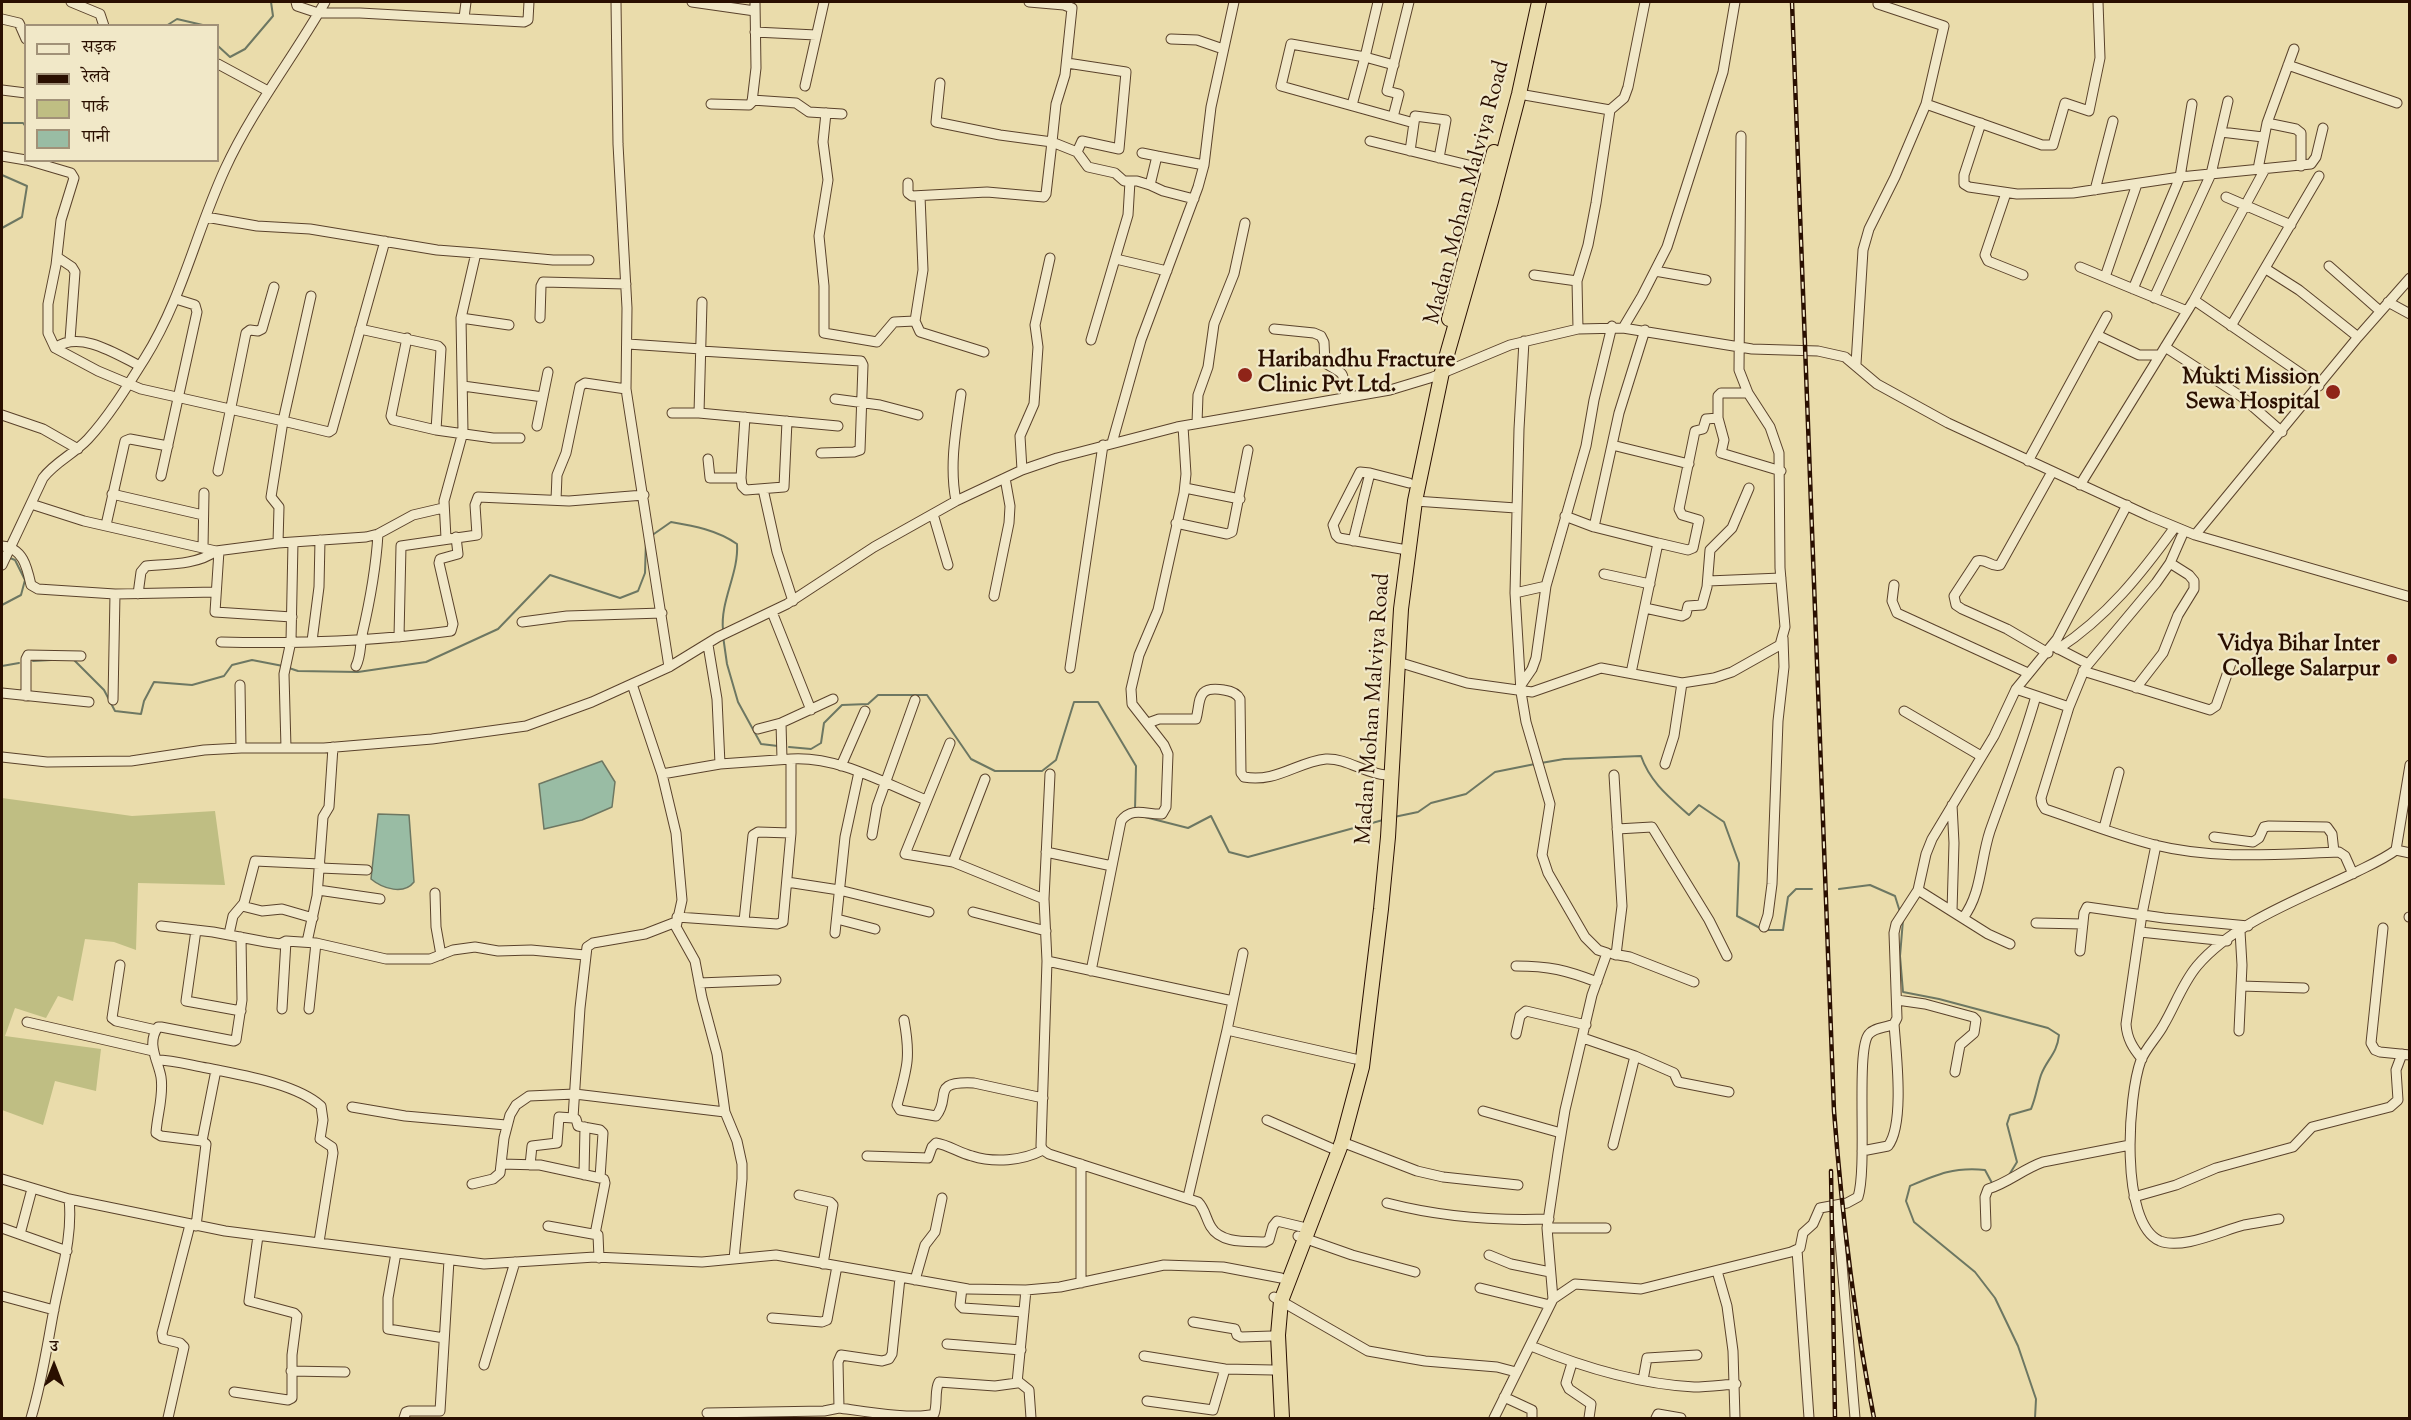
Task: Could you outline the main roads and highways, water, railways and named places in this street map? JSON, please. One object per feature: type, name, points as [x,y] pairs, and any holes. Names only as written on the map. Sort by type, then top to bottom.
[{"type":"highway","points":[[1438,374],[1510,92],[1530,2]]},
{"type":"highway","name":"Madan Mohan Malviya Road","points":[[1281,1419],[1278,1299],[1336,1145],[1362,1067],[1376,961],[1409,483],[1438,374],[1467,289],[1519,94],[1539,2]]},
{"type":"highway","name":"Madan Mohan Malviya Road","points":[[1387,810],[1390,659],[1404,549],[1438,374]]},
{"type":"highway","name":"Madan Mohan Malviya Road","points":[[1336,1145],[1355,1059],[1385,838]]},
{"type":"highway","name":"Madan Mohan Malviya Road","points":[[1281,1419],[1273,1370],[1272,1336],[1281,1278],[1302,1234]]},
{"type":"water","points":[[602,761],[615,782],[612,807],[582,820],[544,829],[539,784]]},
{"type":"water","points":[[378,814],[409,815],[414,882],[410,886],[399,889],[387,888],[371,879]]},
{"type":"waterway","points":[[219,47],[230,57],[245,49],[273,16],[271,2]]},
{"type":"waterway","points":[[169,24],[177,19],[198,24]]},
{"type":"waterway","points":[[2,123],[24,124]]},
{"type":"waterway","points":[[2,175],[27,186],[22,217],[2,228]]},
{"type":"waterway","points":[[651,536],[671,522],[713,532],[737,544],[735,566],[724,608],[723,630]]},
{"type":"waterway","points":[[289,668],[298,671],[358,672],[426,662],[498,629],[550,575],[620,598],[638,591],[645,573],[646,539]]},
{"type":"waterway","points":[[2,605],[21,595],[25,580],[15,560],[10,558]]},
{"type":"waterway","points":[[723,636],[727,664],[738,702],[761,744],[778,746]]},
{"type":"waterway","points":[[33,661],[51,660]]},
{"type":"waterway","points":[[74,660],[104,690],[115,711],[141,714],[144,701],[154,682],[192,685],[224,676],[232,665],[252,660],[283,666]]},
{"type":"waterway","points":[[2,666],[19,663]]},
{"type":"waterway","points":[[789,747],[811,749],[821,743],[824,723],[842,705],[868,704],[878,695],[927,695],[971,759],[995,771],[1042,771],[1056,760],[1074,702],[1098,702],[1136,766],[1135,810]]},
{"type":"waterway","points":[[1541,763],[1564,759],[1641,756],[1649,774],[1689,815],[1699,805],[1724,822],[1739,863],[1737,916],[1760,928]]},
{"type":"waterway","points":[[1394,817],[1418,812],[1431,803],[1466,794],[1495,772],[1535,764]]},
{"type":"waterway","points":[[1137,815],[1188,828],[1211,816],[1229,852],[1248,857],[1383,820]]},
{"type":"waterway","points":[[1839,889],[1870,885],[1895,896],[1900,912]]},
{"type":"waterway","points":[[1765,930],[1783,930],[1788,897],[1796,889],[1812,889]]},
{"type":"waterway","points":[[1903,920],[1900,956],[1903,992],[1939,999],[2048,1028],[2059,1035],[2054,1052],[2043,1069],[2031,1109],[2010,1115],[2007,1124],[2017,1162],[2009,1175]]},
{"type":"waterway","points":[[1992,1183],[1985,1170],[1946,1172],[1910,1186],[1906,1201],[1914,1222],[1975,1272],[1995,1298],[2018,1346],[2036,1399],[2035,1418]]},
{"type":"railway","points":[[1792,2],[1834,1111],[1850,1266],[1860,1342],[1874,1418]]},
{"type":"railway","points":[[1831,1171],[1835,1418]]},
{"type":"place","name":"Haribandhu Fracture Clinic Pvt Ltd.","points":[[1245,375]]},
{"type":"place","name":"Mukti Mission Sewa Hospital","points":[[2333,392]]},
{"type":"place","name":"Vidya Bihar Inter College Salarpur","points":[[2392,659]]}]
